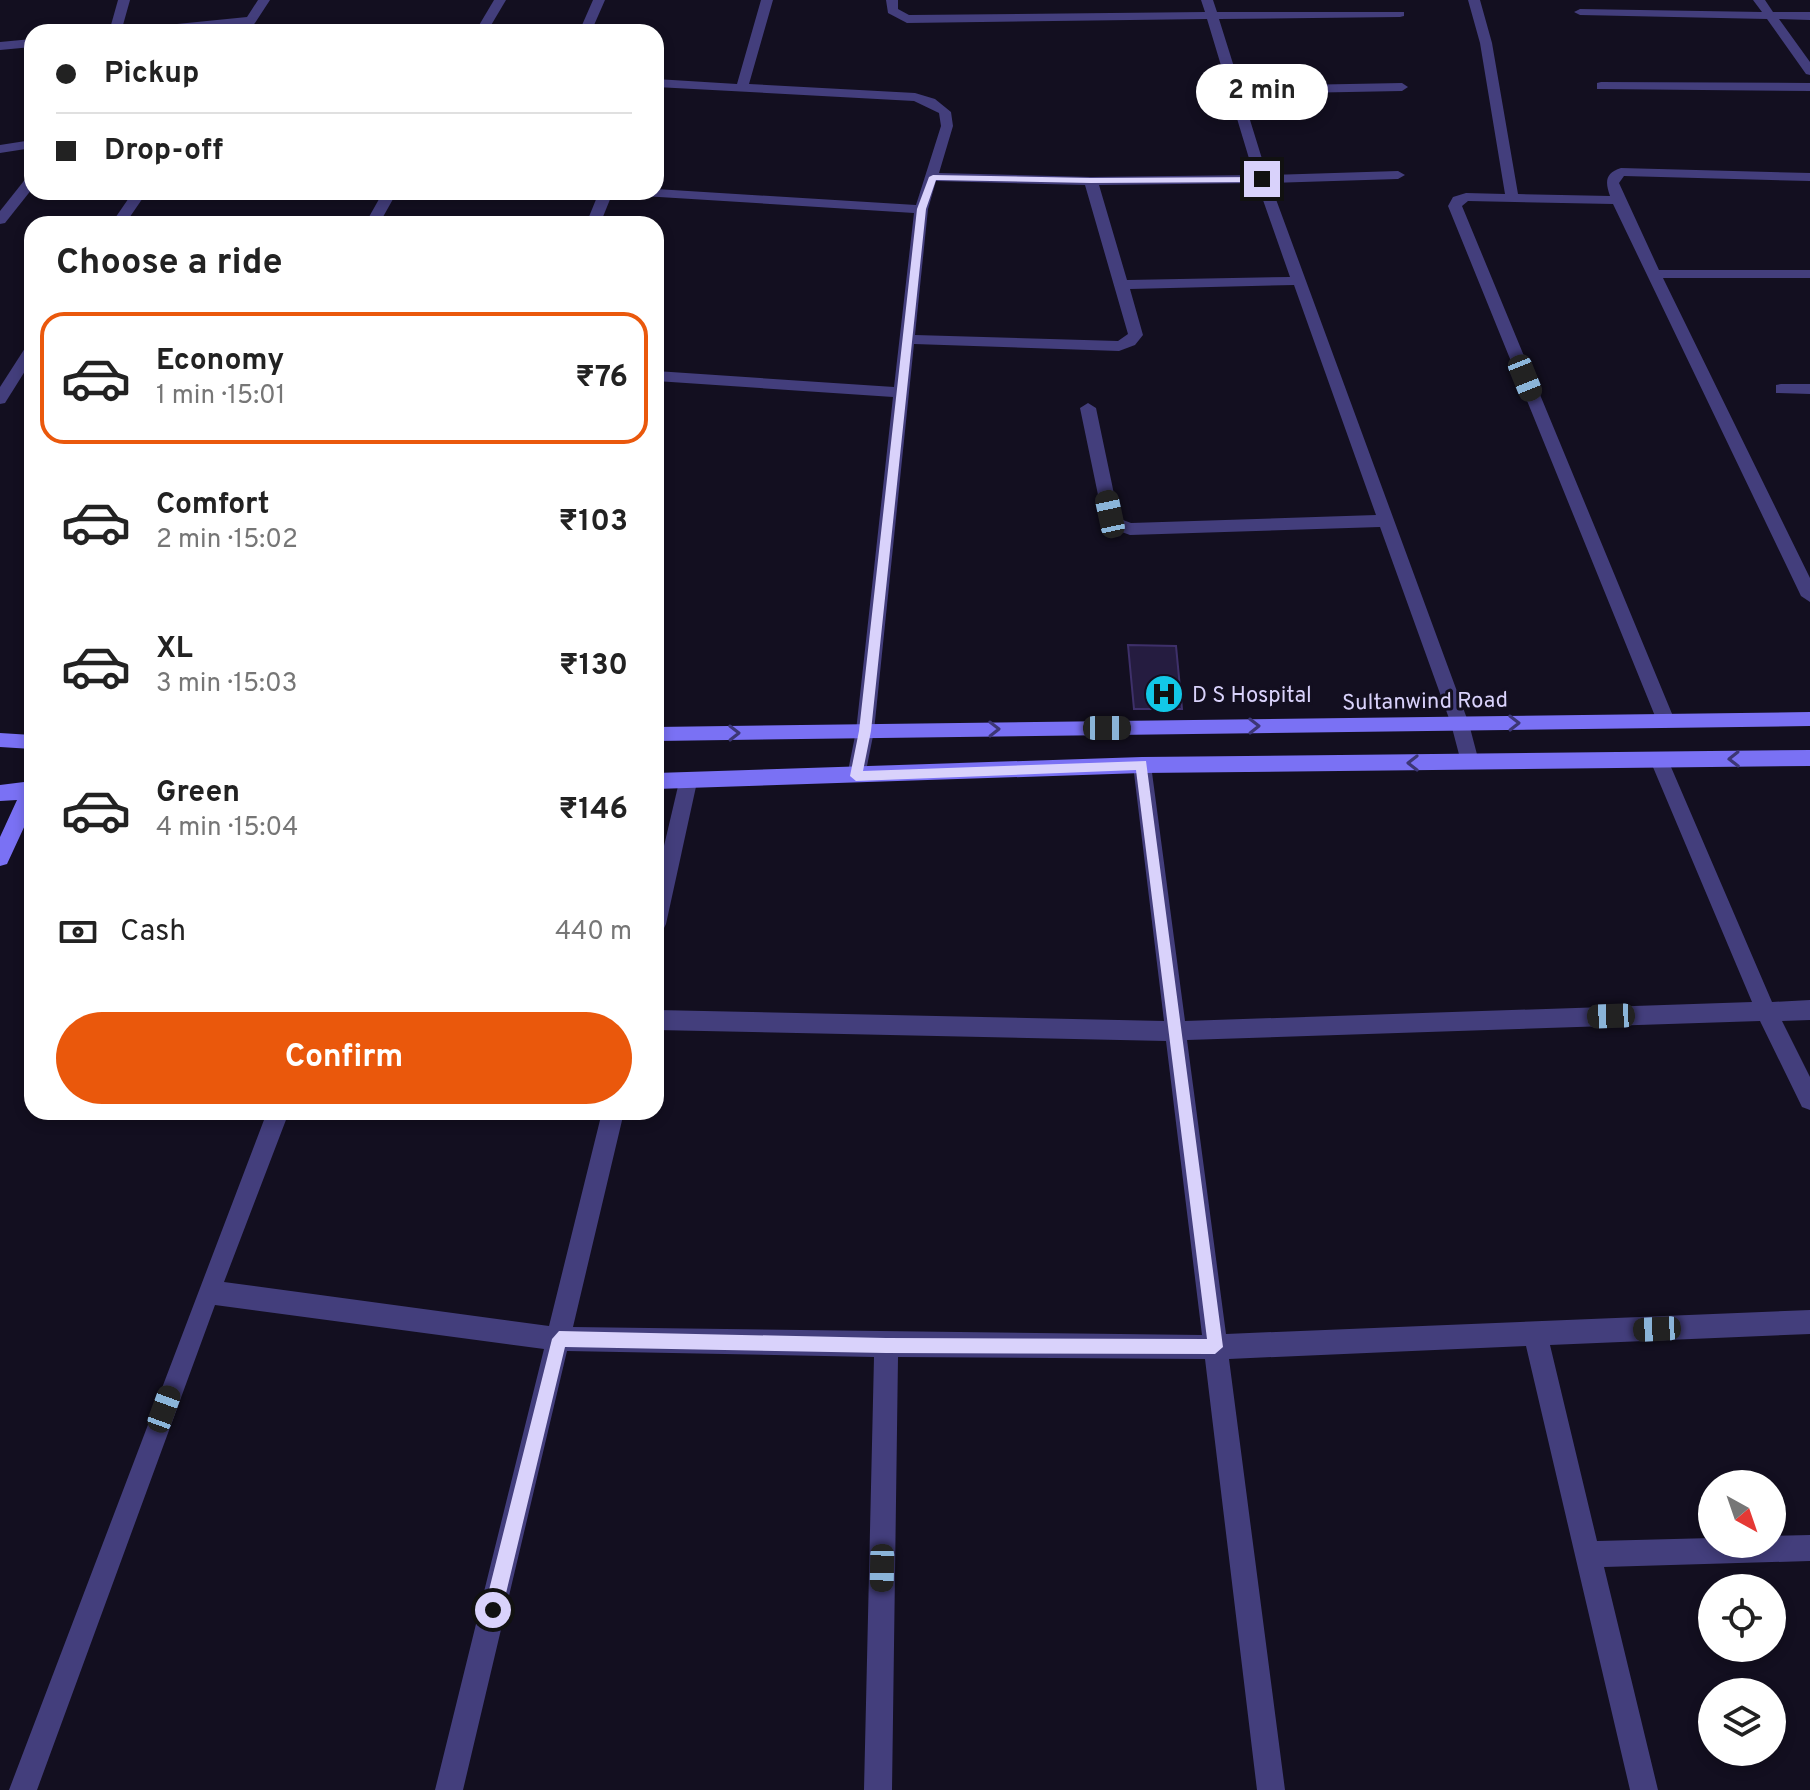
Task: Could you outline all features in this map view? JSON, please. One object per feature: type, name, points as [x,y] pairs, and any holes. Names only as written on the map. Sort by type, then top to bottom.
[{"type":"main road","name":"Sultanwind Road","points":[[664,734],[1810,719]]},
{"type":"main road","points":[[0,740],[24,742]]},
{"type":"main road","points":[[664,781],[1142,765],[1810,758]]},
{"type":"main road","points":[[0,793],[24,792]]},
{"type":"main road","points":[[0,858],[24,808]]},
{"type":"street","points":[[117,24],[124,0]]},
{"type":"street","points":[[248,24],[264,0]]},
{"type":"street","points":[[486,24],[500,0]]},
{"type":"street","points":[[588,24],[599,0]]},
{"type":"street","points":[[742,87],[767,0]]},
{"type":"street","points":[[892,0],[892,11],[907,19],[1400,14]]},
{"type":"street","points":[[1207,0],[1262,179],[1460,724],[1470,762]]},
{"type":"street","points":[[1474,0],[1486,43],[1512,198]]},
{"type":"street","points":[[1759,0],[1810,71]]},
{"type":"street","points":[[1580,12],[1810,16]]},
{"type":"street","points":[[213,24],[251,20]]},
{"type":"street","points":[[0,46],[24,44]]},
{"type":"street","points":[[664,83],[915,97],[931,102],[945,112],[947,126],[921,209],[865,731],[856,776]]},
{"type":"street","points":[[1601,86],[1810,87]]},
{"type":"street","points":[[1234,90],[1402,87]]},
{"type":"street","points":[[0,149],[24,145]]},
{"type":"street","points":[[1810,177],[1621,172],[1612,183],[1810,596]]},
{"type":"street","points":[[933,177],[1091,181],[1398,175]]},
{"type":"street","points":[[907,339],[1119,346],[1130,342],[1136,335],[1091,181]]},
{"type":"street","points":[[0,220],[24,190]]},
{"type":"street","points":[[664,193],[921,209]]},
{"type":"street","points":[[1618,200],[1466,197],[1458,200],[1455,206],[1666,721]]},
{"type":"street","points":[[1654,274],[1810,274]]},
{"type":"street","points":[[1120,285],[1299,281]]},
{"type":"street","points":[[0,399],[24,361]]},
{"type":"street","points":[[664,377],[901,392]]},
{"type":"street","points":[[1781,389],[1810,389]]},
{"type":"street","points":[[1088,408],[1110,514],[1117,524],[1130,529],[1386,521]]},
{"type":"street","points":[[1659,760],[1766,1011],[1810,1100]]},
{"type":"street","points":[[1142,765],[1271,1790]]},
{"type":"street","points":[[664,888],[688,782]]},
{"type":"street","points":[[664,1020],[1175,1031],[1810,1010]]},
{"type":"street","points":[[23,1790],[275,1120]]},
{"type":"street","points":[[449,1790],[611,1120]]},
{"type":"street","points":[[208,1292],[559,1339],[1215,1347],[1810,1322]]},
{"type":"street","points":[[1535,1335],[1644,1790]]},
{"type":"street","points":[[878,1790],[886,1345]]},
{"type":"street","points":[[1588,1554],[1810,1548]]},
{"type":"building","points":[[1128,645],[1176,646],[1182,709],[1134,709]]},
{"type":"place","name":"D S Hospital","points":[[1164,694]]},
{"type":"route","points":[[493,1610],[559,1339],[1215,1347],[1142,765],[856,776],[865,731],[921,209],[933,177],[1091,181],[1262,179]]}]
